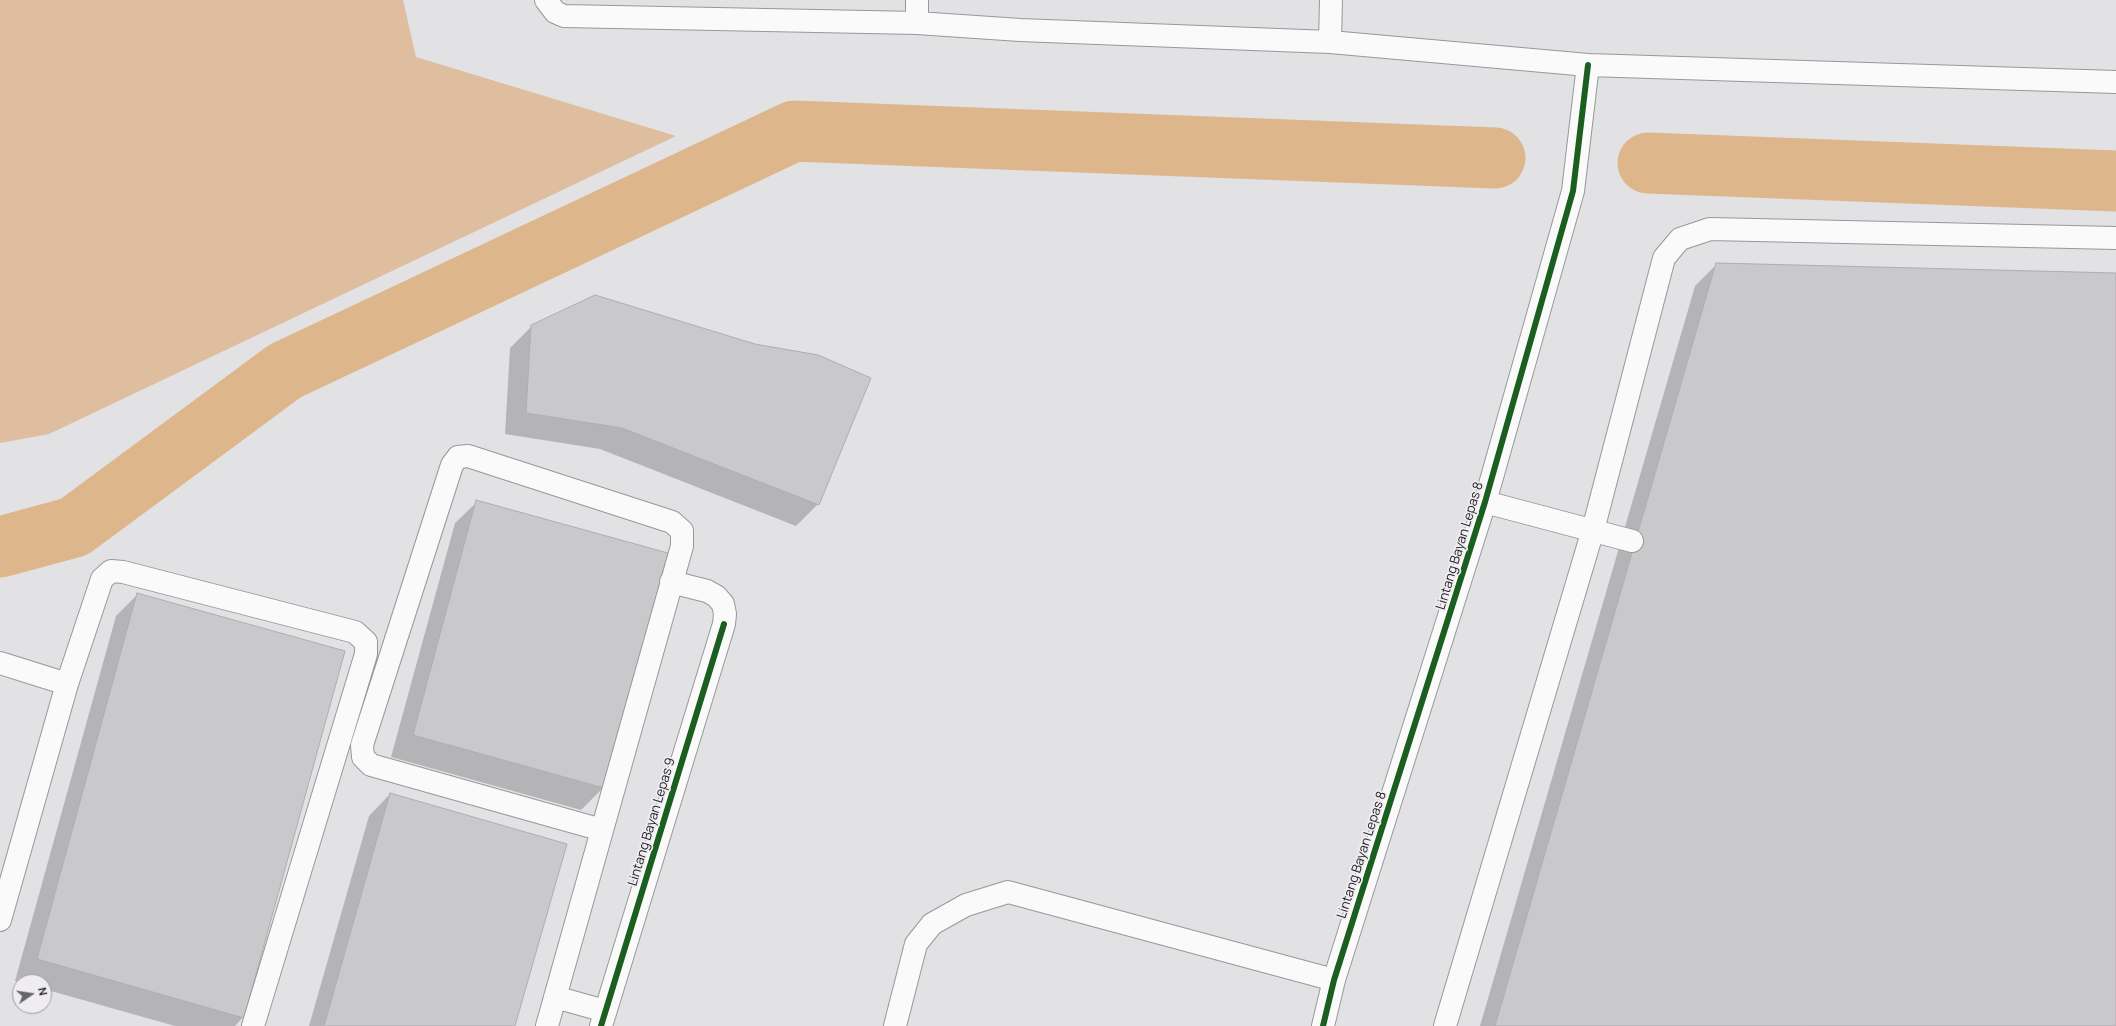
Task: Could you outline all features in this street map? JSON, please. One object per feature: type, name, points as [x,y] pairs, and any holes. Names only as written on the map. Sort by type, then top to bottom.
[{"type":"street","points":[[546,0],[555,12],[564,16],[917,23],[1020,30],[1330,42],[1588,65],[2116,82]]},
{"type":"street","points":[[917,0],[917,23]]},
{"type":"street","points":[[1330,42],[1331,0]]},
{"type":"street","name":"Lintang Bayan Lepas 8","points":[[1323,1026],[1334,980],[1485,502],[1572,191],[1588,65]]},
{"type":"street","points":[[1445,1026],[1593,530],[1664,258],[1680,239],[1710,230],[2116,238]]},
{"type":"street","points":[[547,1026],[682,546],[682,531],[672,522],[468,456],[458,457],[452,465],[362,745],[363,757],[371,766],[602,830]]},
{"type":"street","points":[[1485,502],[1632,541]]},
{"type":"street","points":[[0,920],[67,684],[102,579],[111,571],[123,572],[355,632],[366,642],[366,654],[254,1026]]},
{"type":"street","name":"Lintang Bayan Lepas 9","points":[[603,1019],[724,624],[725,614],[722,604],[716,596],[707,591],[671,582]]},
{"type":"street","points":[[0,663],[67,684]]},
{"type":"street","points":[[896,1026],[916,944],[932,924],[966,905],[1008,892],[1334,980]]},
{"type":"street","points":[[555,997],[603,1019]]},
{"type":"shaded area","points":[[0,0],[403,0],[416,57],[676,136],[49,434],[0,443]]},
{"type":"building","points":[[1716,263],[2116,273],[2116,1026],[1495,1026]]},
{"type":"building","points":[[595,295],[755,344],[818,355],[871,378],[819,505],[622,428],[526,413],[531,325]]},
{"type":"building","points":[[476,500],[668,553],[604,788],[413,735]]},
{"type":"building","points":[[137,593],[345,651],[244,1018],[37,959]]},
{"type":"building","points":[[390,793],[567,844],[515,1026],[324,1026]]},
{"type":"waterway","points":[[0,547],[74,527],[285,371],[794,131],[1495,158]]},
{"type":"waterway","points":[[1648,163],[2116,181]]},
{"type":"cycle path","points":[[1323,1026],[1334,980],[1485,502],[1573,191],[1588,65]]},
{"type":"cycle path","points":[[601,1026],[724,624]]}]
